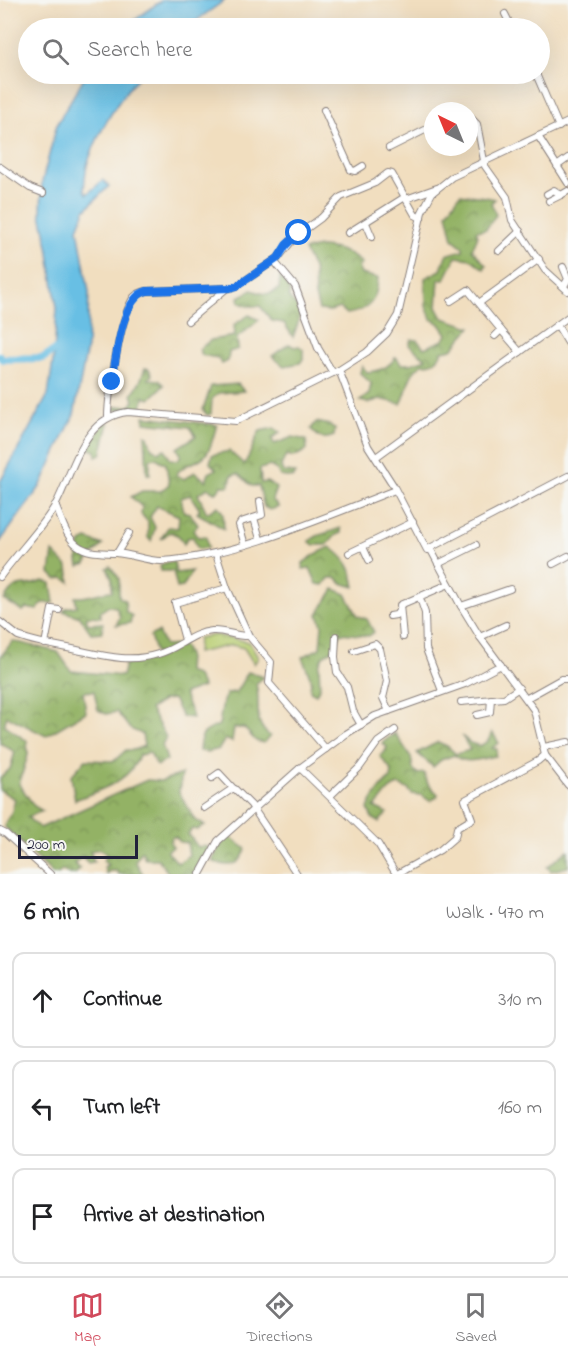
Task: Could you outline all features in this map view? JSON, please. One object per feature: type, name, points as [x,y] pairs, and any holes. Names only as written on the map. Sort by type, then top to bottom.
[{"type":"street","points":[[505,14],[507,18]]},
{"type":"street","points":[[541,84],[559,127]]},
{"type":"street","points":[[324,110],[351,170],[355,171],[363,166]]},
{"type":"street","points":[[0,577],[56,505],[76,457],[94,429],[108,417],[128,412],[236,421],[336,372],[376,344],[387,333],[398,315],[421,218],[427,201],[438,188],[452,177],[568,122]]},
{"type":"street","points":[[478,129],[487,170],[503,189],[512,220],[545,270],[566,289]]},
{"type":"street","points":[[389,148],[424,130]]},
{"type":"street","points":[[538,136],[568,183]]},
{"type":"street","points":[[557,166],[568,158]]},
{"type":"street","points":[[0,167],[30,188],[43,193]]},
{"type":"street","points":[[108,417],[120,334],[134,297],[147,291],[237,286],[250,275],[274,261],[295,237],[321,218],[336,201],[346,194],[375,183],[390,173],[415,214],[421,218]]},
{"type":"street","points":[[348,233],[406,198],[438,188]]},
{"type":"street","points":[[548,198],[554,190],[561,195],[568,191]]},
{"type":"street","points":[[366,223],[372,237]]},
{"type":"street","points":[[499,251],[520,231]]},
{"type":"street","points":[[479,303],[538,260]]},
{"type":"street","points":[[274,261],[295,286],[318,348],[336,372],[368,446],[480,637],[527,698],[536,714],[545,755],[568,785]]},
{"type":"street","points":[[563,267],[568,279],[566,289]]},
{"type":"street","points":[[188,321],[227,288]]},
{"type":"street","points":[[451,301],[467,289],[520,352]]},
{"type":"street","points":[[375,456],[568,317]]},
{"type":"street","points":[[557,325],[568,343]]},
{"type":"street","points":[[495,336],[501,330]]},
{"type":"street","points":[[427,550],[568,476]]},
{"type":"street","points":[[56,505],[62,522],[76,544],[96,553],[117,553],[160,561],[216,554],[395,490]]},
{"type":"street","points":[[244,545],[239,525],[263,514],[260,501]]},
{"type":"street","points":[[254,518],[260,539]]},
{"type":"street","points":[[349,553],[413,522]]},
{"type":"street","points":[[117,553],[129,533]]},
{"type":"street","points":[[438,564],[476,545]]},
{"type":"street","points":[[363,547],[369,560]]},
{"type":"street","points":[[216,554],[227,588],[249,636],[271,662],[269,680],[271,685],[326,749]]},
{"type":"street","points":[[553,564],[568,556]]},
{"type":"street","points":[[390,616],[397,615],[400,606],[449,584]]},
{"type":"street","points":[[184,640],[175,603],[227,588]]},
{"type":"street","points":[[461,606],[510,589]]},
{"type":"street","points":[[420,598],[425,614],[426,648],[442,691]]},
{"type":"street","points":[[45,644],[52,609],[59,610]]},
{"type":"street","points":[[399,611],[403,637]]},
{"type":"street","points":[[0,622],[18,636],[121,660],[144,658],[165,652],[176,648],[184,640],[214,631],[237,637],[249,636]]},
{"type":"street","points":[[480,637],[506,625]]},
{"type":"street","points":[[336,636],[337,672],[347,687],[353,711],[361,725]]},
{"type":"street","points":[[354,651],[375,644],[380,649],[387,681],[383,695],[389,711]]},
{"type":"street","points":[[200,874],[218,841],[253,808],[326,749],[361,725],[389,711],[465,684],[501,665]]},
{"type":"street","points":[[527,698],[561,678],[568,679]]},
{"type":"street","points":[[461,702],[506,697],[519,688]]},
{"type":"street","points":[[477,715],[490,712],[491,699]]},
{"type":"street","points":[[330,796],[360,767],[378,742],[395,730]]},
{"type":"street","points":[[544,747],[568,742]]},
{"type":"street","points":[[300,768],[378,844],[396,874],[440,850],[455,837],[457,828],[472,819],[465,800],[545,755]]},
{"type":"street","points":[[212,778],[219,773],[253,808],[297,874]]},
{"type":"street","points":[[204,808],[233,788]]},
{"type":"street","points":[[0,831],[50,874]]},
{"type":"green space","points":[[460,194],[495,199],[491,203],[496,215],[486,229],[476,231],[478,236],[472,249],[486,265],[484,269],[471,259],[456,257],[445,279],[439,279],[437,307],[443,318],[471,327],[452,349],[442,351],[435,362],[422,364],[416,369],[401,404],[380,399],[368,403],[360,401],[369,394],[371,383],[360,373],[362,366],[367,372],[372,372],[387,366],[396,357],[401,364],[411,364],[426,359],[409,345],[411,339],[417,340],[424,348],[444,340],[447,334],[440,324],[431,319],[426,305],[425,278],[441,270],[446,255],[463,250],[463,247],[453,239],[447,213]]},
{"type":"green space","points":[[320,247],[333,248],[347,253],[362,263],[358,267],[361,274],[378,278],[376,293],[367,307],[347,314],[340,308],[330,311],[319,310],[315,296],[314,271],[304,250]]},
{"type":"green space","points":[[280,276],[290,290],[289,298],[302,312],[293,337],[284,323],[272,321],[260,306],[240,303],[239,297],[252,290],[266,294],[279,289]]},
{"type":"green space","points":[[249,315],[259,320],[237,338],[238,349],[229,352],[228,361],[222,364],[217,358],[202,355],[199,349],[211,340],[235,336],[234,325]]},
{"type":"green space","points":[[289,344],[303,349],[303,359],[300,363],[284,366],[272,356]]},
{"type":"green space","points":[[145,368],[149,369],[152,375],[148,379],[159,380],[164,385],[150,399],[144,397],[142,409],[113,410],[113,407],[130,406],[134,401],[132,394]]},
{"type":"green space","points":[[238,384],[244,391],[219,393],[212,399],[211,414],[207,415],[203,410],[211,386]]},
{"type":"green space","points":[[144,416],[217,425],[212,443],[204,457],[183,468],[176,475],[184,479],[195,472],[206,481],[209,473],[216,469],[210,463],[212,455],[229,451],[244,464],[260,431],[274,428],[280,432],[272,439],[274,444],[293,437],[306,440],[307,450],[294,457],[286,455],[281,466],[283,472],[295,473],[293,478],[280,476],[277,470],[270,466],[260,469],[261,483],[267,482],[276,488],[272,500],[279,507],[270,510],[264,507],[259,486],[252,486],[238,474],[232,475],[229,486],[221,486],[216,493],[208,488],[198,494],[207,513],[218,506],[223,513],[224,529],[197,513],[200,510],[190,495],[181,498],[184,512],[190,513],[198,525],[193,531],[198,537],[206,536],[208,548],[198,549],[193,537],[187,538],[184,544],[179,536],[170,532],[161,539],[168,527],[178,528],[179,516],[157,506],[150,517],[155,527],[151,541],[148,538],[148,522],[141,514],[142,507],[131,497],[142,491],[161,491],[169,484],[166,464],[156,458],[150,459],[150,474],[147,474],[145,435],[148,436],[151,447],[158,452],[165,449],[170,459],[178,460],[181,455],[177,448],[196,436],[190,427],[145,422]]},
{"type":"green space","points":[[104,422],[109,423],[101,455],[96,456],[96,451],[90,449],[90,446]]},
{"type":"green space","points":[[316,422],[330,425],[335,429],[334,436],[324,438],[319,436],[311,429]]},
{"type":"green space","points":[[341,528],[341,533],[327,545],[314,545],[309,541],[317,536]]},
{"type":"green space","points":[[87,539],[103,545],[86,564],[79,566],[79,547]]},
{"type":"green space","points":[[330,547],[347,564],[355,587],[341,583],[337,578],[329,578],[324,585],[317,584],[310,568],[303,569],[303,563]]},
{"type":"green space","points":[[53,552],[68,567],[70,582],[64,578],[56,579],[50,573]]},
{"type":"green space","points":[[174,562],[176,573],[192,571],[183,587],[177,588],[173,571],[161,571],[160,565]]},
{"type":"green space","points":[[110,566],[119,578],[119,597],[125,600],[126,612],[132,616],[130,623],[116,625],[120,617],[116,607],[109,606],[100,612],[101,617],[86,618],[88,624],[103,623],[102,632],[91,633],[80,617],[63,611],[66,608],[77,606],[75,597],[112,591],[112,579],[107,568]]},
{"type":"green space","points":[[43,581],[51,583],[54,603],[43,603],[37,610],[26,608],[23,611],[4,600],[17,586]]},
{"type":"green space","points":[[334,589],[346,594],[358,616],[367,619],[374,632],[369,636],[341,633],[335,648],[323,656],[319,665],[320,688],[316,694],[310,691],[311,679],[302,657],[320,648],[322,625],[318,614]]},
{"type":"green space","points":[[158,632],[165,646],[183,645],[188,655],[187,672],[196,675],[203,687],[184,694],[193,718],[182,717],[173,699],[164,700],[150,709],[166,737],[162,745],[167,760],[157,766],[150,753],[139,755],[135,765],[121,779],[75,800],[71,776],[85,760],[114,761],[126,750],[144,746],[142,734],[130,729],[117,712],[106,714],[98,710],[94,691],[83,692],[86,712],[46,736],[7,716],[4,725],[27,741],[28,755],[19,784],[34,806],[43,811],[27,817],[40,828],[147,780],[162,781],[182,774],[179,792],[195,820],[205,825],[197,830],[192,829],[188,834],[198,847],[205,846],[210,849],[197,874],[169,874],[158,859],[145,859],[142,851],[135,861],[143,874],[118,874],[117,871],[109,871],[106,874],[104,867],[108,865],[103,861],[107,855],[100,849],[90,851],[94,862],[88,863],[83,857],[74,863],[80,869],[75,874],[62,870],[58,874],[53,874],[4,826],[15,799],[0,790],[0,778],[10,769],[15,752],[0,743],[0,657],[13,641],[58,652],[71,671],[122,676],[125,664],[157,658],[150,636]],"holes":[[[172,837],[176,837],[180,842],[187,843],[189,855],[178,863],[167,851],[173,847],[170,842]]]},
{"type":"green space","points":[[216,635],[249,642],[258,658],[254,664],[244,648],[232,645],[197,653],[198,638]]},
{"type":"green space","points":[[248,672],[263,677],[256,684],[259,719],[264,731],[270,736],[264,743],[256,741],[244,728],[234,728],[232,742],[225,739],[219,749],[208,752],[199,751],[203,734],[219,725],[223,701],[227,693],[236,692]]},
{"type":"green space","points":[[492,732],[499,743],[492,748],[497,749],[496,756],[468,761],[454,755],[441,760],[433,767],[417,753],[438,742],[456,754],[470,750],[462,736],[470,743],[480,746],[488,741]]},
{"type":"green space","points":[[395,733],[411,757],[413,769],[418,774],[424,773],[428,784],[438,794],[430,801],[421,795],[412,794],[408,789],[399,785],[388,791],[374,807],[387,813],[379,822],[372,818],[368,809],[377,792],[391,778],[392,771],[380,756],[387,747],[382,743]]},
{"type":"green space","points":[[229,836],[246,849],[244,855],[237,863],[229,865],[212,861],[223,840]]},
{"type":"green space","points":[[568,850],[568,867],[551,871],[547,867]]},
{"type":"water","points":[[162,0],[225,0],[200,18],[138,18]]},
{"type":"water","points":[[80,84],[133,84],[110,115],[86,169],[84,190],[87,194],[103,180],[109,186],[85,210],[78,229],[89,292],[87,347],[74,415],[40,487],[0,542],[0,482],[48,395],[54,354],[57,308],[41,214],[42,182],[57,124]]},
{"type":"waterway","points":[[0,356],[3,359],[43,358],[63,345]]},
{"type":"route","points":[[112,382],[122,326],[134,297],[147,291],[237,286],[278,258],[286,245],[299,233]]}]
